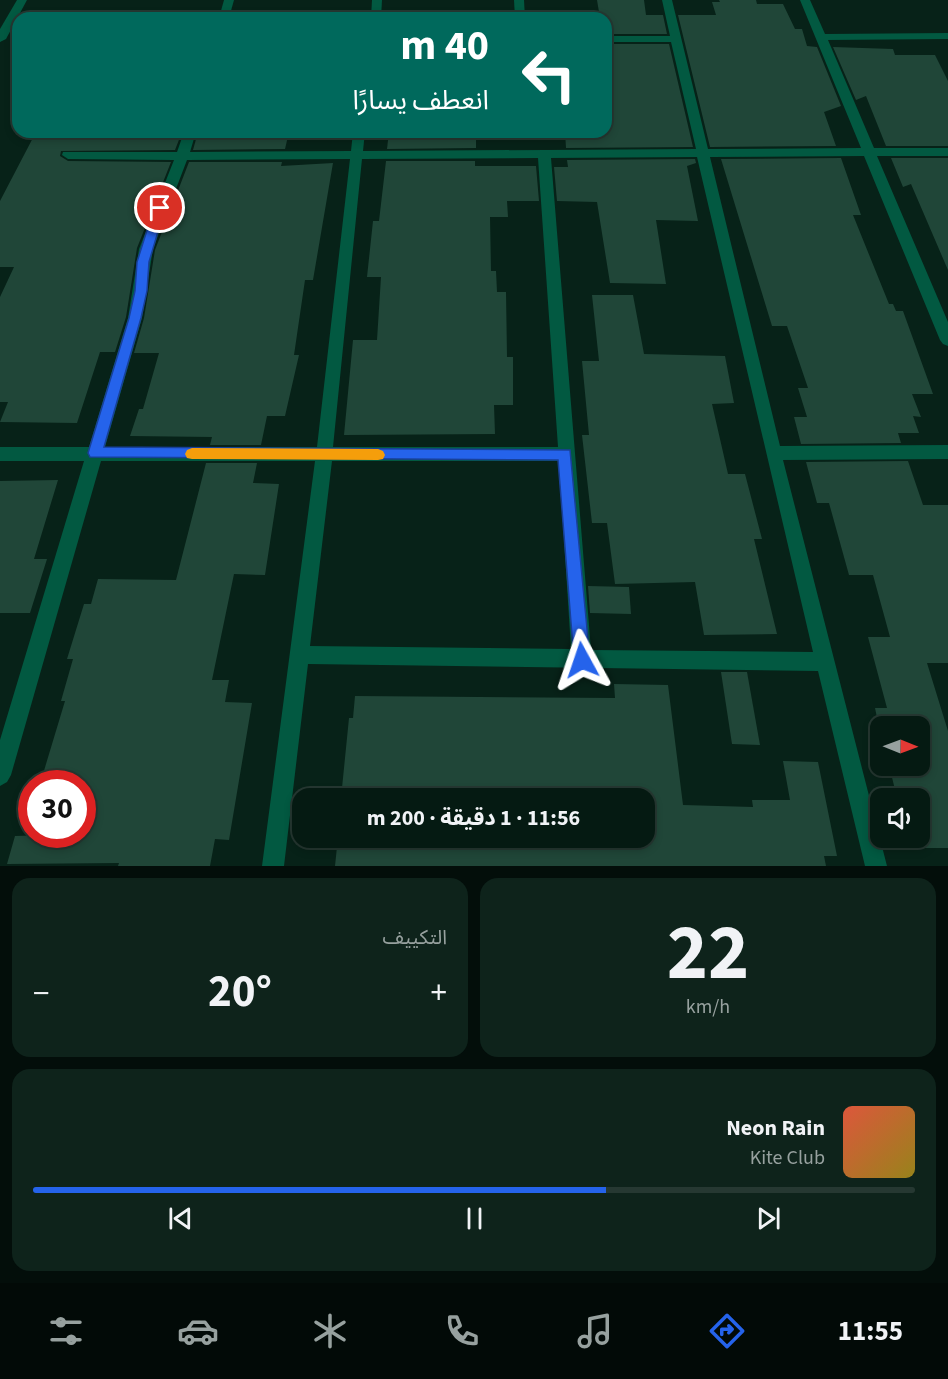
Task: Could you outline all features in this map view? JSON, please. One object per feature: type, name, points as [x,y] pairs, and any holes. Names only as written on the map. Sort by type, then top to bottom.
[{"type":"street","points":[[667,0],[773,453],[876,866]]},
{"type":"street","points":[[805,0],[948,340]]},
{"type":"street","points":[[0,39],[12,18]]},
{"type":"street","points":[[821,37],[948,36]]},
{"type":"street","points":[[612,39],[677,39]]},
{"type":"street","points":[[0,775],[139,303],[146,249],[188,138]]},
{"type":"street","points":[[273,866],[324,455],[358,138]]},
{"type":"street","points":[[68,155],[948,152]]},
{"type":"street","points":[[544,153],[582,660]]},
{"type":"street","points":[[773,453],[948,452]]},
{"type":"street","points":[[0,454],[565,454]]},
{"type":"street","points":[[299,656],[825,662]]},
{"type":"building","points":[[597,0],[644,0],[646,15],[663,15],[667,34],[612,34],[612,12],[599,12]]},
{"type":"building","points":[[719,0],[756,0],[757,4],[783,4],[795,29],[802,29],[807,46],[817,47],[841,106],[824,112],[836,146],[710,147],[678,15],[716,15],[712,2],[720,2]]},
{"type":"building","points":[[612,44],[669,44],[693,147],[566,148],[565,138],[612,138]]},
{"type":"building","points":[[833,47],[893,49],[895,55],[935,55],[948,81],[948,146],[886,146],[866,96],[856,100]]},
{"type":"building","points":[[33,138],[180,138],[175,150],[61,151],[60,156],[68,161],[171,162],[137,248],[126,317],[115,352],[100,352],[77,423],[0,422],[8,402],[0,402],[0,297],[14,267],[0,267],[0,201]]},
{"type":"building","points":[[196,138],[288,138],[285,149],[193,150]]},
{"type":"building","points":[[388,138],[476,138],[476,148],[387,149]]},
{"type":"building","points":[[841,158],[861,215],[853,215],[889,304],[893,304],[896,311],[903,311],[933,394],[912,394],[921,417],[913,416],[919,433],[898,433],[901,443],[801,444],[794,417],[807,417],[798,388],[808,388],[787,326],[772,326],[721,159]]},
{"type":"building","points":[[891,158],[948,158],[948,270],[911,184],[903,187]]},
{"type":"building","points":[[695,159],[696,163],[687,166],[698,221],[656,220],[666,284],[610,283],[597,202],[557,201],[554,167],[568,167],[567,160]]},
{"type":"building","points":[[386,161],[475,161],[475,166],[536,166],[539,201],[507,201],[508,217],[490,217],[491,271],[496,271],[497,292],[506,292],[507,357],[513,357],[513,405],[494,405],[495,434],[344,435],[353,340],[377,340],[381,277],[367,277],[373,221],[379,221]]},
{"type":"building","points":[[189,162],[282,162],[281,166],[333,163],[313,280],[305,280],[294,355],[299,355],[285,416],[267,416],[261,445],[210,445],[212,437],[130,436],[139,409],[143,409],[159,353],[134,353],[144,318],[155,250]]},
{"type":"building","points":[[592,295],[633,295],[644,354],[725,356],[734,403],[712,404],[728,474],[745,474],[762,539],[754,539],[777,634],[704,635],[695,582],[615,584],[607,523],[592,523],[582,435],[589,435],[582,361],[599,361]]},
{"type":"building","points":[[908,461],[923,505],[948,505],[948,663],[927,663],[948,731],[948,848],[930,848],[930,788],[895,788],[892,776],[930,776],[930,716],[877,716],[875,708],[887,708],[868,637],[890,637],[873,575],[849,575],[829,503],[817,503],[806,462]]},
{"type":"building","points":[[206,463],[257,463],[253,483],[279,484],[265,575],[234,574],[212,680],[229,680],[225,702],[252,703],[229,840],[215,839],[210,866],[118,866],[119,863],[7,864],[15,836],[18,836],[18,848],[96,848],[96,770],[44,770],[65,701],[61,701],[73,659],[67,659],[84,604],[91,604],[98,579],[176,580]]},
{"type":"building","points":[[58,480],[34,559],[47,559],[30,613],[0,613],[0,481]]},
{"type":"building","points":[[588,586],[629,587],[631,614],[590,613]]},
{"type":"building","points":[[721,672],[747,672],[760,745],[732,744]]},
{"type":"building","points":[[614,684],[668,685],[683,805],[753,807],[752,800],[790,800],[783,761],[818,762],[837,856],[824,856],[826,866],[335,866],[337,848],[655,848],[655,788],[342,788],[349,718],[353,718],[355,696],[615,698]]},
{"type":"slow traffic","points":[[192,454],[378,455]]},
{"type":"route","points":[[160,208],[143,262],[139,303],[95,453],[565,454],[582,660]]}]
